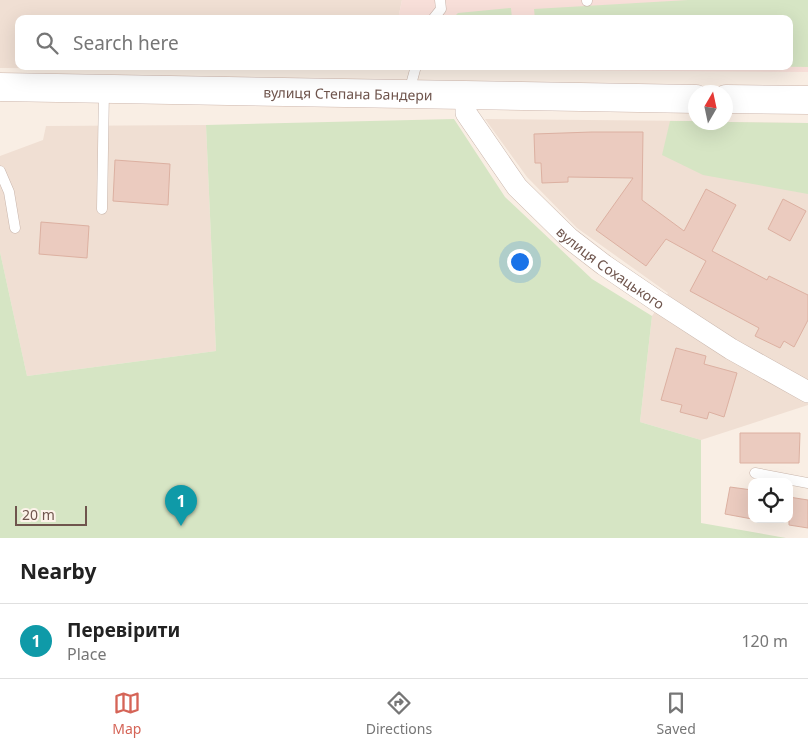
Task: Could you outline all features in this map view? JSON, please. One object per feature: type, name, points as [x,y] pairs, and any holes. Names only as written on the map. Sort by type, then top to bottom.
[{"type":"main road","name":"вулиця Степана Бандери","points":[[0,87],[688,99]]},
{"type":"main road","points":[[733,99],[808,100]]},
{"type":"street","name":"вулиця Сохацького","points":[[466,96],[466,113],[518,187],[569,238],[604,266],[706,333],[808,392]]},
{"type":"lane","points":[[436,15],[441,8],[440,0]]},
{"type":"lane","points":[[409,93],[415,70]]},
{"type":"lane","points":[[102,209],[104,89]]},
{"type":"lane","points":[[0,171],[9,192],[15,228]]},
{"type":"lane","points":[[755,473],[808,483]]},
{"type":"shaded area","points":[[0,0],[402,0],[399,15],[15,15],[15,68],[0,68]]},
{"type":"shaded area","points":[[402,0],[808,0],[808,72],[529,70],[793,70],[793,15],[399,15]]},
{"type":"shaded area","points":[[485,119],[688,121],[688,130],[733,130],[733,122],[808,123],[808,405],[701,440],[640,422],[652,316],[668,293],[577,228],[527,177]]},
{"type":"shaded area","points":[[206,125],[216,351],[27,376],[0,252],[0,156],[43,140],[46,126]]},
{"type":"green space","points":[[688,0],[808,0],[808,67],[793,67],[793,15],[535,15],[534,9]]},
{"type":"green space","points":[[511,8],[512,15],[456,15],[458,13]]},
{"type":"green space","points":[[454,119],[505,197],[592,279],[652,316],[640,422],[701,440],[701,523],[786,538],[0,538],[0,252],[27,376],[216,351],[206,125]]},
{"type":"green space","points":[[670,121],[688,121],[688,130],[733,130],[733,122],[808,123],[808,194],[703,175],[662,155]]},
{"type":"building","points":[[643,132],[642,200],[684,231],[706,189],[736,205],[712,251],[767,280],[769,276],[808,295],[808,320],[794,347],[784,341],[780,348],[755,336],[759,328],[690,291],[706,261],[666,239],[646,266],[596,230],[633,178],[568,177],[568,182],[542,183],[541,163],[535,163],[534,134]]},
{"type":"building","points":[[115,160],[170,164],[168,205],[113,201]]},
{"type":"building","points":[[783,199],[806,211],[790,241],[768,229]]},
{"type":"building","points":[[41,222],[89,226],[87,258],[39,254]]},
{"type":"building","points":[[676,348],[706,356],[704,364],[737,373],[724,417],[709,412],[707,419],[680,412],[682,405],[661,400]]},
{"type":"building","points":[[740,433],[800,433],[799,463],[740,463]]},
{"type":"building","points":[[730,487],[748,489],[748,518],[725,514]]},
{"type":"building","points":[[793,498],[808,500],[808,528],[789,525],[789,523],[793,523]]},
{"type":"place","name":"Перевірити","points":[[181,526]]}]
